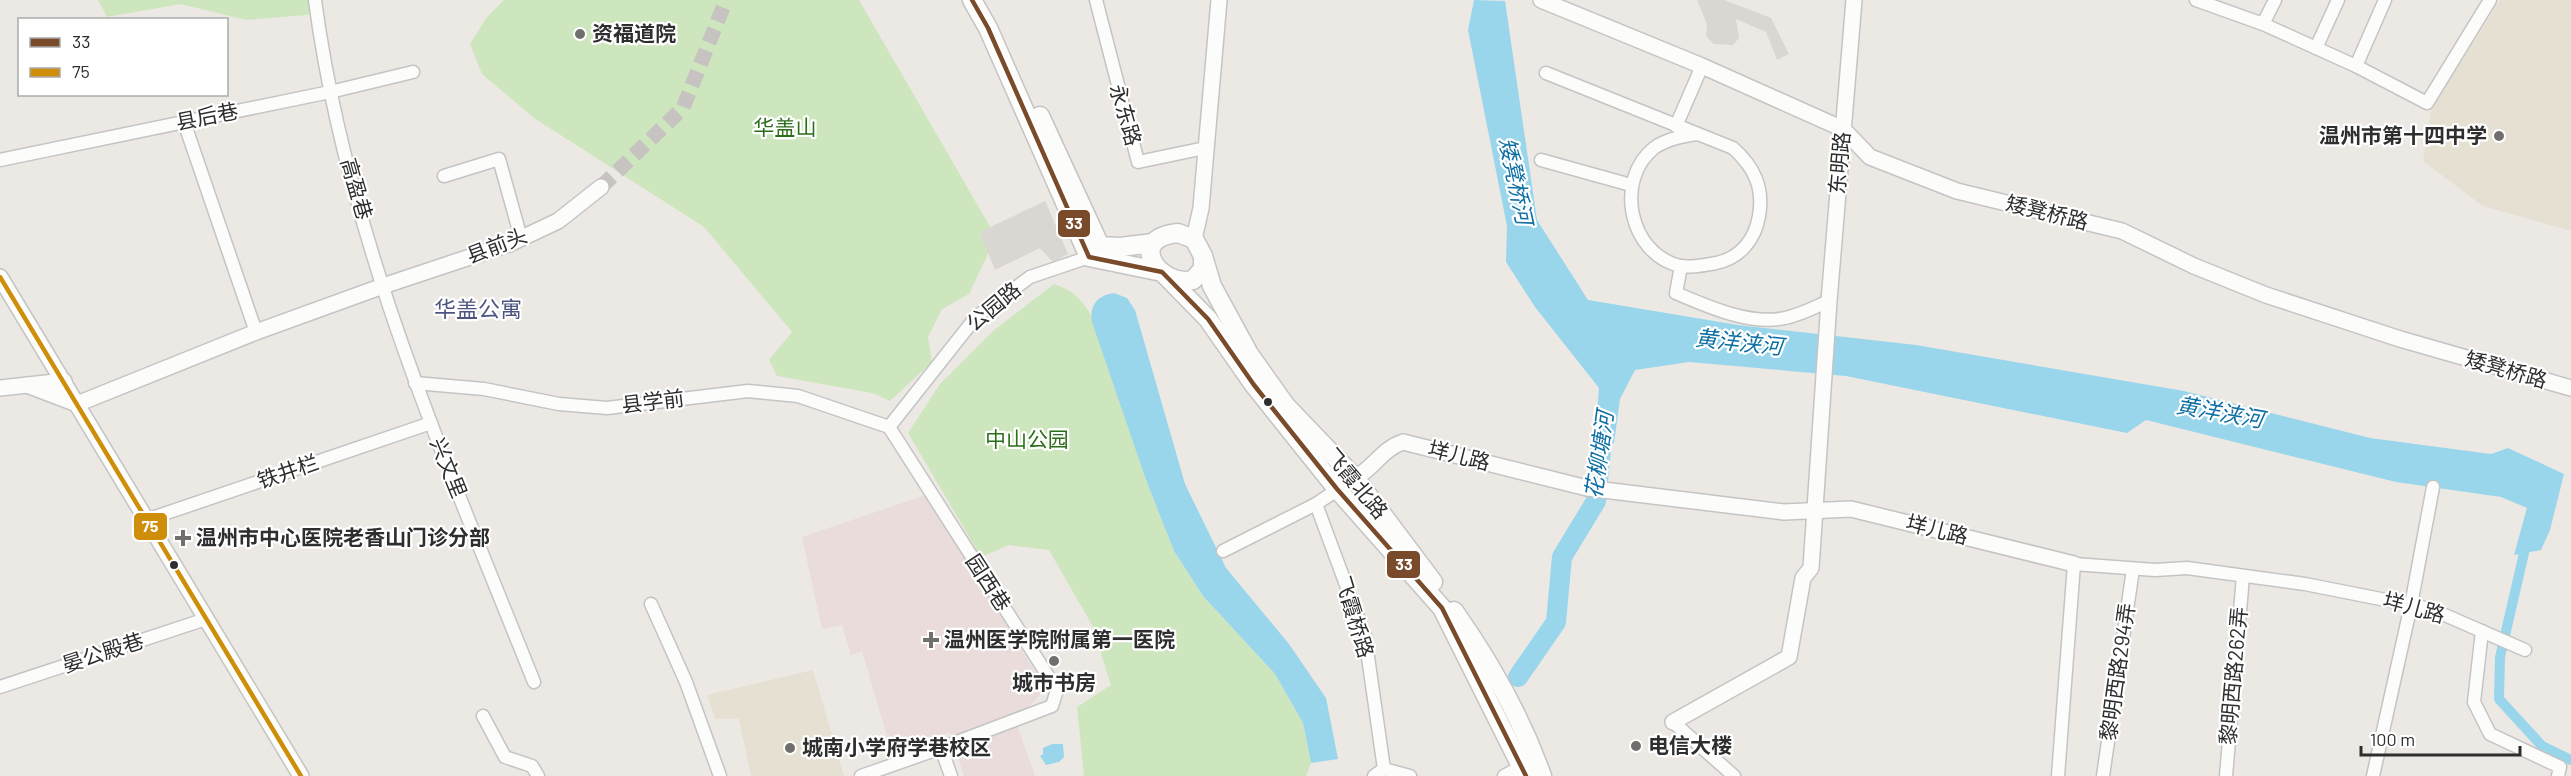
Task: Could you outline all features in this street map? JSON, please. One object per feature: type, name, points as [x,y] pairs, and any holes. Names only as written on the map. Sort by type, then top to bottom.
[{"type":"main road","points":[[972,0],[988,28],[1094,251],[1183,280],[1193,280],[1203,269],[1203,256]]},
{"type":"main road","points":[[985,0],[1094,251]]},
{"type":"main road","points":[[1094,251],[1153,243],[1169,234],[1178,233],[1194,239]]},
{"type":"main road","name":"飞霞北路","points":[[1194,239],[1203,256],[1212,286],[1249,354],[1286,406],[1355,478],[1473,639],[1505,694],[1531,746],[1542,776]]},
{"type":"main road","name":"飞霞北路","points":[[1153,243],[1151,259],[1208,319],[1254,386],[1337,489],[1442,608],[1524,771]]},
{"type":"street","name":"高盈巷","points":[[315,0],[330,92],[383,286]]},
{"type":"street","name":"永东路","points":[[1096,0],[1138,162],[1206,147]]},
{"type":"street","points":[[1194,239],[1201,208],[1219,0]]},
{"type":"street","name":"矮凳桥路","points":[[1541,0],[1702,66],[1843,129],[1870,157],[1957,191],[2122,231],[2194,266],[2266,295],[2400,339],[2571,388]]},
{"type":"street","name":"东明路","points":[[1673,722],[1789,657],[1803,578],[1811,567],[1827,327],[1854,0]]},
{"type":"street","points":[[2196,0],[2263,24],[2356,66],[2427,103],[2490,0]]},
{"type":"street","points":[[2263,24],[2275,0]]},
{"type":"street","points":[[2316,48],[2338,0]]},
{"type":"street","points":[[2356,66],[2385,0]]},
{"type":"street","points":[[1676,126],[1702,66]]},
{"type":"street","name":"县后巷","points":[[0,160],[330,92],[413,72]]},
{"type":"street","points":[[1546,73],[1732,148],[1748,162],[1757,179],[1762,200],[1757,225],[1746,248],[1728,261],[1698,267],[1669,262],[1653,251],[1640,234],[1631,208],[1631,185],[1636,169],[1654,148],[1674,138],[1696,134]]},
{"type":"street","points":[[184,122],[256,332]]},
{"type":"street","points":[[444,176],[499,159],[521,238]]},
{"type":"street","points":[[1541,160],[1631,185]]},
{"type":"street","name":"县前头","points":[[383,286],[521,238],[558,221],[601,187]]},
{"type":"street","name":"公园路","points":[[888,427],[976,317],[1030,277],[1094,251]]},
{"type":"street","points":[[1682,266],[1676,293],[1719,311],[1765,319],[1784,318],[1829,302]]},
{"type":"street","points":[[0,277],[301,776]]},
{"type":"street","points":[[27,385],[77,404],[256,332],[383,286]]},
{"type":"street","name":"兴文里","points":[[383,286],[430,423],[534,682]]},
{"type":"street","points":[[0,388],[64,381]]},
{"type":"street","name":"县学前","points":[[415,383],[484,389],[558,404],[607,408],[748,391],[798,396],[888,427]]},
{"type":"street","name":"铁井栏","points":[[146,520],[430,423]]},
{"type":"street","name":"园西巷","points":[[888,427],[1057,690],[1052,706],[941,748]]},
{"type":"street","name":"垟儿路","points":[[1355,478],[1364,473],[1389,447],[1403,442],[1587,488],[1784,513],[1851,509],[2074,564],[2133,568],[2187,568],[2411,605],[2431,609],[2525,650]]},
{"type":"street","points":[[1223,551],[1316,504],[1355,478]]},
{"type":"street","points":[[2373,776],[2411,605],[2433,487]]},
{"type":"street","name":"飞霞桥路","points":[[1316,504],[1365,636],[1379,772],[1410,776]]},
{"type":"street","points":[[2058,776],[2074,564]]},
{"type":"street","name":"黎明西路294弄","points":[[2103,776],[2133,568]]},
{"type":"street","name":"黎明西路262弄","points":[[2226,776],[2243,576]]},
{"type":"street","points":[[651,604],[686,682],[720,776]]},
{"type":"street","name":"晏公殿巷","points":[[0,687],[206,619]]},
{"type":"street","points":[[2482,631],[2474,702],[2490,734],[2560,767],[2558,776]]},
{"type":"street","points":[[483,716],[505,757],[532,766],[538,776]]},
{"type":"street","points":[[1673,722],[1734,776]]},
{"type":"street","points":[[861,776],[941,748],[951,776]]},
{"type":"street","points":[[1504,776],[1524,771]]},
{"type":"shaded area","points":[[1697,0],[1724,0],[1771,18],[1789,54],[1777,60],[1766,32],[1736,19],[1739,38],[1733,45],[1714,44],[1706,36],[1707,24]]},
{"type":"shaded area","name":"温州市第十四中学","points":[[2500,0],[2571,0],[2571,231],[2483,206],[2423,161],[2431,110]]},
{"type":"shaded area","points":[[1045,201],[1068,254],[1053,262],[1040,248],[995,270],[980,232]]},
{"type":"shaded area","name":"温州医学院附属第一医院","points":[[926,495],[1043,685],[1042,692],[1016,722],[1035,776],[964,776],[950,732],[892,753],[862,651],[851,655],[842,625],[822,629],[802,537]]},
{"type":"shaded area","name":"城南小学府学巷校区","points":[[813,670],[844,776],[751,776],[739,719],[715,719],[707,695]]},
{"type":"green space","points":[[98,0],[316,0],[317,14],[246,20],[181,4],[107,17]]},
{"type":"green space","name":"华盖山","points":[[504,0],[859,0],[996,237],[969,294],[942,309],[928,337],[932,362],[890,401],[872,393],[777,376],[769,360],[792,332],[704,227],[534,118],[482,74],[470,44],[487,17]]},
{"type":"green space","name":"中山公园","points":[[1054,284],[1075,295],[1091,315],[1146,480],[1174,551],[1203,596],[1275,674],[1303,723],[1311,763],[1306,776],[1084,776],[1077,707],[1111,685],[1092,625],[1049,550],[1009,545],[981,557],[908,433],[940,384],[993,331]]},
{"type":"water","name":"矮凳桥河","points":[[1474,0],[1505,1],[1537,220],[1588,300],[1738,325],[1916,345],[2184,391],[2370,438],[2491,454],[2508,448],[2564,474],[2550,530],[2541,550],[2514,555],[2527,508],[2501,497],[2396,482],[2146,420],[2127,433],[1846,376],[1689,362],[1635,370],[1620,399],[1614,443],[1594,449],[1599,388],[1535,307],[1506,262],[1507,226],[1468,30]]},
{"type":"water","points":[[1114,293],[1127,298],[1135,310],[1185,484],[1226,568],[1289,644],[1326,698],[1338,759],[1311,763],[1303,723],[1275,674],[1203,596],[1174,551],[1146,480],[1092,322],[1093,306],[1096,302],[1103,296]]},
{"type":"water","points":[[1052,744],[1063,744],[1064,757],[1059,762],[1046,765],[1040,756],[1043,754],[1043,748]]},
{"type":"waterway","name":"花柳塘河","points":[[1518,677],[1556,622],[1562,557],[1596,501],[1604,420]]},
{"type":"waterway","name":"黄洋浃河","points":[[2527,540],[2500,657],[2499,699],[2542,746],[2571,760]]},
{"type":"tunnel","points":[[601,187],[683,108],[726,0]]},
{"type":"transit line","name":"33","points":[[972,0],[988,28],[1089,257],[1162,272],[1208,319],[1254,385],[1337,489],[1442,608],[1526,776]]},
{"type":"transit line","name":"75","points":[[0,277],[301,776]]},
{"type":"place","name":"资福道院","points":[[580,34]]},
{"type":"place","name":"温州市第十四中学","points":[[2499,136]]},
{"type":"place","name":"温州市中心医院老香山门诊分部","points":[[183,538]]},
{"type":"place","name":"温州医学院附属第一医院","points":[[931,640]]},
{"type":"place","name":"城市书房","points":[[1054,661]]},
{"type":"place","name":"电信大楼","points":[[1636,746]]},
{"type":"place","name":"城南小学府学巷校区","points":[[790,748]]},
{"type":"district","name":"华盖公寓","points":[[478,309]]}]
